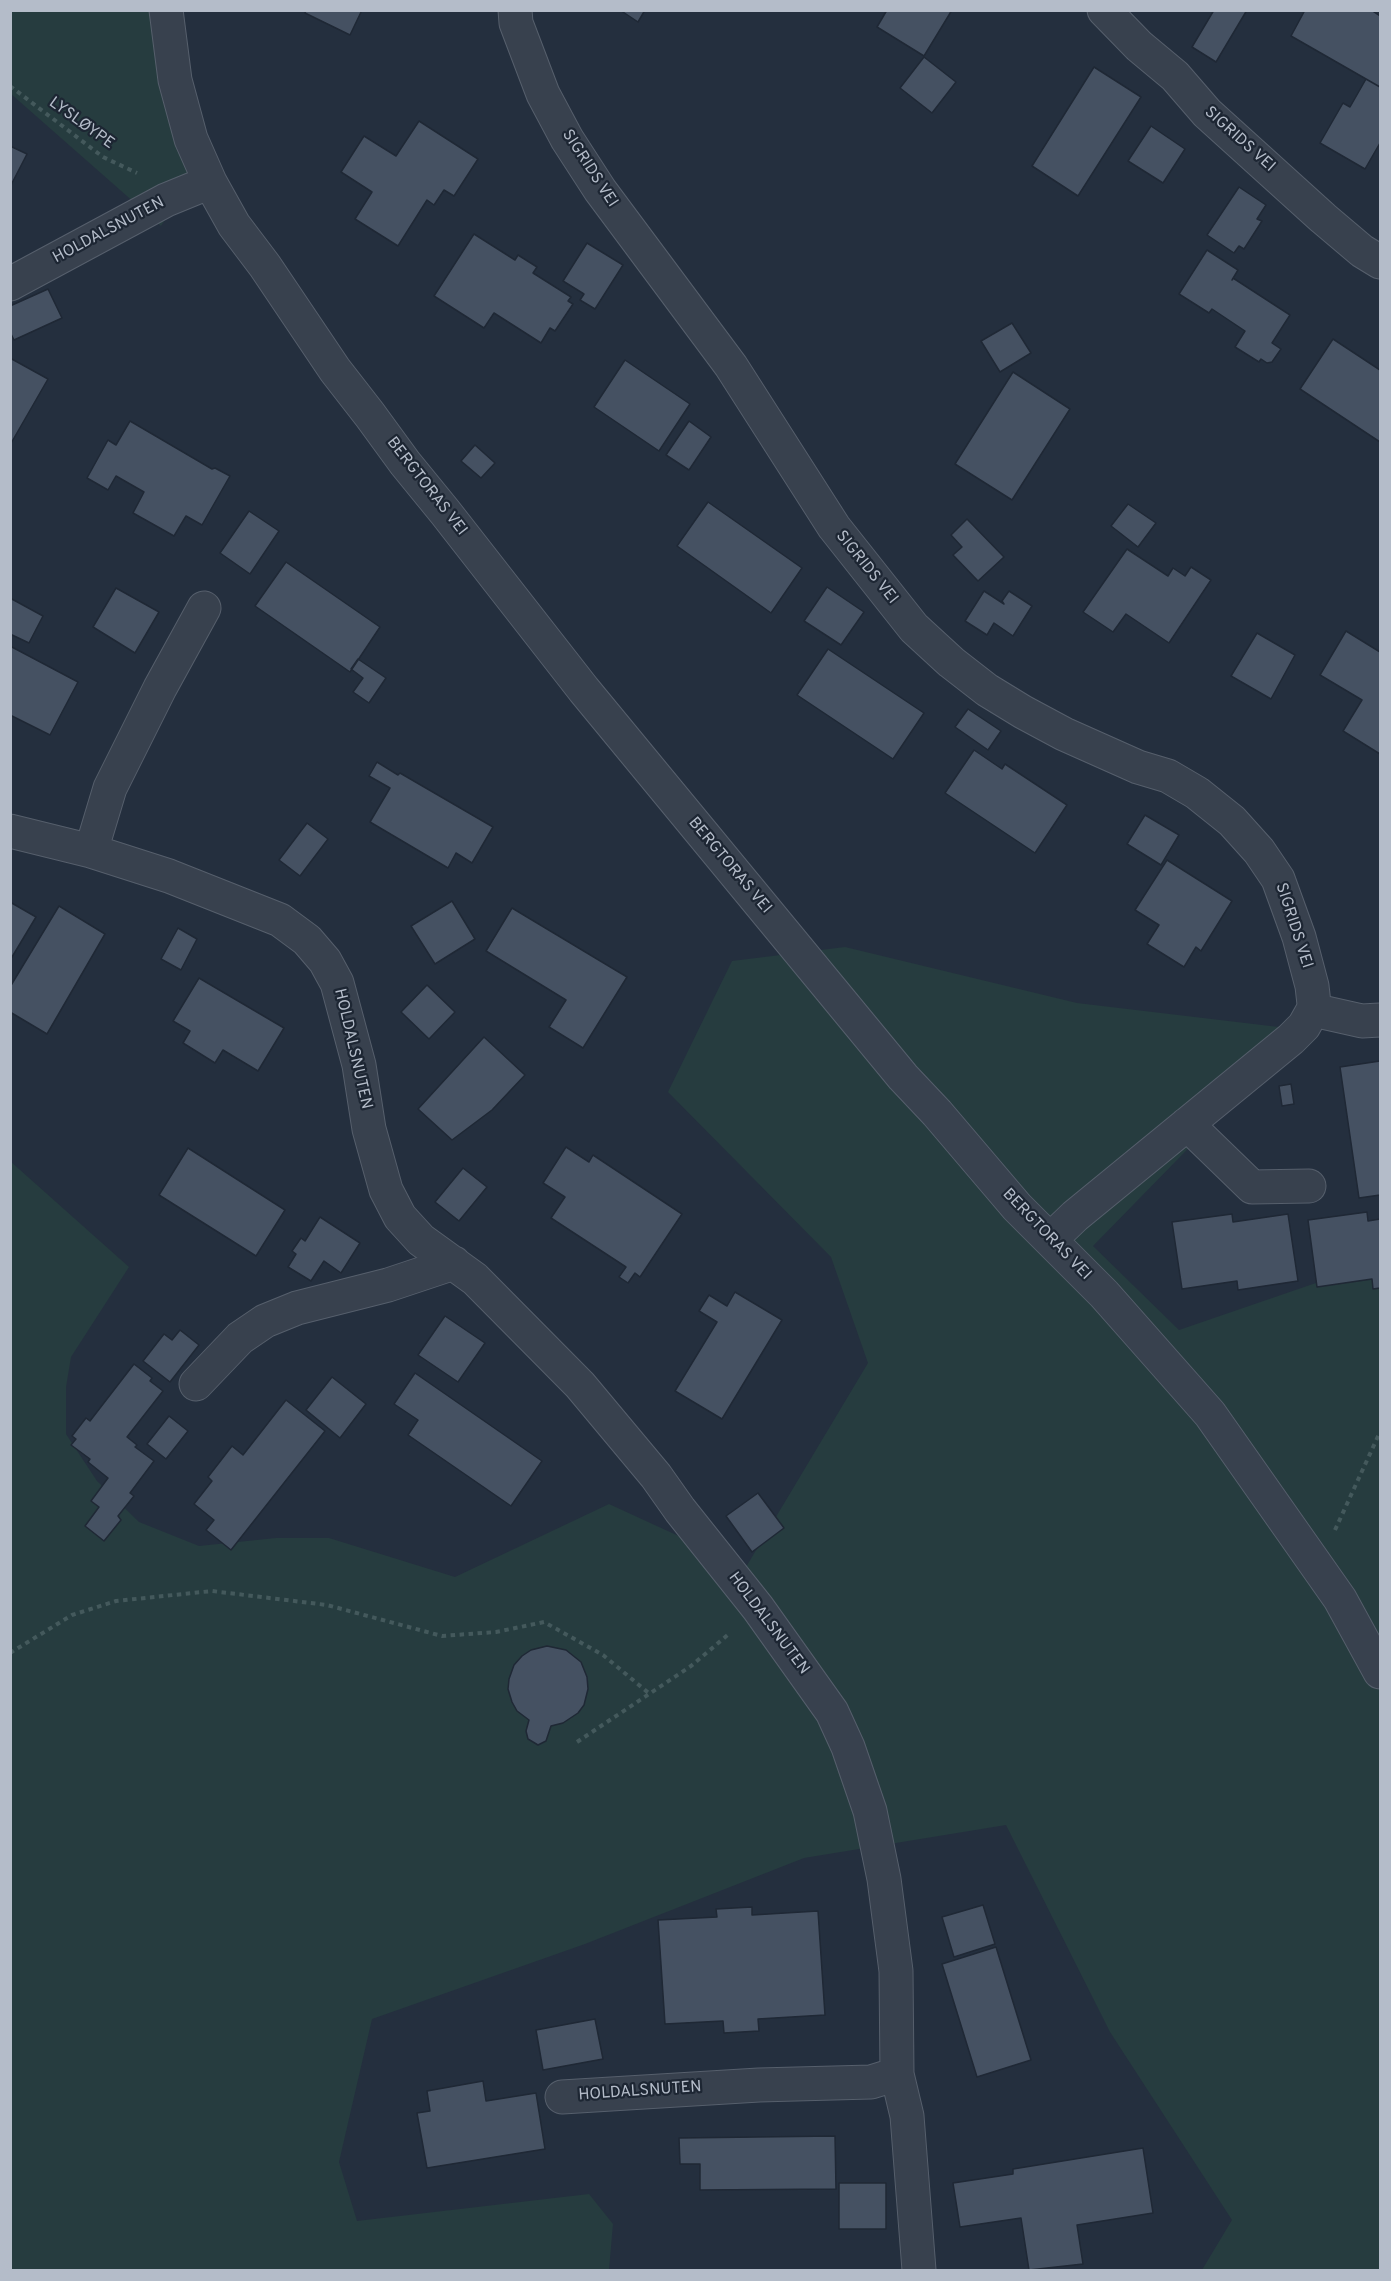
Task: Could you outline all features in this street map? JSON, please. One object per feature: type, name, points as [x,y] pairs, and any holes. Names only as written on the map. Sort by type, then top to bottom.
[{"type":"street","name":"BERGTORAS VEI","points":[[166,10],[176,80],[191,139],[210,182],[234,225],[265,266],[335,370],[405,463],[584,690],[903,1077],[937,1113],[1017,1207],[1104,1294],[1210,1414],[1340,1599],[1380,1672]]},
{"type":"street","name":"SIGRIDS VEI","points":[[515,10],[516,23],[543,93],[567,139],[600,190],[731,366],[834,527],[914,628],[951,662],[987,690],[1064,734],[1168,777],[1197,793],[1232,821],[1259,851],[1278,879],[1299,938],[1311,986],[1314,1004],[1312,1010]]},
{"type":"street","name":"SIGRIDS VEI","points":[[1104,10],[1139,46],[1175,76],[1207,113],[1323,218],[1380,262]]},
{"type":"street","name":"HOLDALSNUTEN","points":[[10,284],[166,200],[210,182]]},
{"type":"street","points":[[91,851],[110,788],[160,688],[204,608]]},
{"type":"street","name":"HOLDALSNUTEN","points":[[10,831],[91,851],[170,876],[280,920],[307,940],[325,961],[338,983],[359,1065],[369,1129],[386,1190],[400,1217],[422,1239],[475,1279],[580,1385],[650,1468],[758,1608],[832,1713],[848,1747],[870,1810],[884,1879],[896,1971],[897,2074],[907,2116],[919,2271]]},
{"type":"street","points":[[1050,1240],[1075,1216],[1291,1040],[1304,1026],[1312,1010],[1362,1021],[1380,1020]]},
{"type":"street","points":[[1187,1124],[1252,1186],[1309,1186]]},
{"type":"street","points":[[196,1384],[240,1338],[265,1321],[297,1308],[387,1285],[454,1263]]},
{"type":"street","name":"HOLDALSNUTEN","points":[[562,2097],[759,2085],[871,2082],[897,2074]]},
{"type":"path","name":"LYSLØYPE","points":[[10,86],[103,157],[139,174],[166,200]]},
{"type":"path","points":[[1330,1523],[1335,1531],[1380,1432]]},
{"type":"path","points":[[10,1653],[72,1615],[116,1600],[212,1591],[327,1605],[442,1636],[496,1632],[544,1622],[603,1655],[651,1695]]},
{"type":"path","points":[[576,1742],[651,1695],[691,1666],[758,1608]]},
{"type":"green space","points":[[11,11],[166,11],[208,154],[161,226],[11,94]]},
{"type":"green space","points":[[845,947],[1077,1003],[1304,1030],[1093,1246],[1179,1330],[1380,1261],[1380,2270],[1202,2270],[1232,2220],[1110,2032],[1006,1825],[804,1858],[585,1944],[372,2019],[339,2162],[357,2221],[589,2194],[613,2224],[609,2270],[11,2270],[10,1161],[129,1267],[71,1357],[66,1387],[66,1434],[97,1481],[139,1522],[199,1546],[276,1538],[329,1538],[455,1577],[609,1504],[746,1567],[868,1363],[831,1257],[668,1092],[732,961]]},
{"type":"building","points":[[306,10],[362,10],[350,35],[305,13]]},
{"type":"building","points":[[620,10],[645,10],[638,22]]},
{"type":"building","points":[[887,10],[952,10],[924,56],[877,27]]},
{"type":"building","points":[[1214,10],[1247,10],[1216,62],[1192,47]]},
{"type":"building","points":[[1305,10],[1371,10],[1380,16],[1380,87],[1291,36]]},
{"type":"building","points":[[924,57],[956,82],[932,113],[900,88]]},
{"type":"building","points":[[1094,67],[1141,97],[1078,196],[1032,166]]},
{"type":"building","points":[[1366,79],[1380,87],[1380,143],[1365,169],[1320,143],[1343,103],[1350,107]]},
{"type":"building","points":[[419,121],[478,159],[454,196],[444,190],[434,205],[427,200],[398,246],[355,219],[372,192],[341,172],[364,136],[396,156]]},
{"type":"building","points":[[1151,126],[1185,149],[1163,183],[1128,161]]},
{"type":"building","points":[[10,146],[27,154],[10,187]]},
{"type":"building","points":[[1239,187],[1266,205],[1257,219],[1262,221],[1244,249],[1239,246],[1234,253],[1207,235]]},
{"type":"building","points":[[474,234],[515,260],[518,255],[537,267],[533,273],[571,297],[568,301],[573,304],[555,331],[550,328],[541,343],[494,313],[484,328],[434,296]]},
{"type":"building","points":[[587,243],[623,265],[595,309],[580,300],[584,294],[563,281]]},
{"type":"building","points":[[1207,250],[1238,270],[1233,278],[1290,315],[1272,343],[1281,349],[1272,362],[1267,363],[1261,359],[1259,362],[1235,347],[1245,331],[1212,309],[1209,313],[1179,294]]},
{"type":"building","points":[[48,289],[62,318],[14,340],[10,332],[10,306]]},
{"type":"building","points":[[1012,323],[1031,353],[1000,372],[981,341]]},
{"type":"building","points":[[1333,339],[1380,370],[1380,442],[1300,389]]},
{"type":"building","points":[[10,358],[48,379],[10,445]]},
{"type":"building","points":[[625,360],[690,404],[659,451],[594,407]]},
{"type":"building","points":[[1013,372],[1070,409],[1012,500],[955,464]]},
{"type":"building","points":[[130,421],[212,469],[215,468],[230,476],[202,525],[186,516],[174,536],[133,513],[144,492],[116,476],[108,490],[87,478],[108,440],[116,445]]},
{"type":"building","points":[[689,421],[711,437],[689,470],[666,455]]},
{"type":"building","points":[[475,445],[495,463],[481,478],[461,461]]},
{"type":"building","points":[[708,502],[802,568],[771,613],[677,546]]},
{"type":"building","points":[[1128,504],[1156,523],[1138,547],[1111,526]]},
{"type":"building","points":[[249,511],[279,531],[250,574],[220,553]]},
{"type":"building","points":[[967,519],[1004,557],[978,581],[953,555],[962,547],[951,535]]},
{"type":"building","points":[[1127,549],[1168,576],[1173,568],[1185,576],[1191,567],[1211,580],[1169,643],[1126,614],[1113,632],[1083,612]]},
{"type":"building","points":[[286,562],[380,627],[350,672],[255,606]]},
{"type":"building","points":[[827,587],[864,612],[841,645],[804,621]]},
{"type":"building","points":[[116,588],[159,612],[135,653],[93,627]]},
{"type":"building","points":[[984,591],[1004,604],[1002,601],[1009,591],[1032,606],[1013,636],[994,623],[987,635],[965,621]]},
{"type":"building","points":[[10,598],[43,616],[29,643],[10,634]]},
{"type":"building","points":[[1346,631],[1380,652],[1380,754],[1343,731],[1362,700],[1320,675]]},
{"type":"building","points":[[1257,633],[1295,655],[1271,699],[1231,676]]},
{"type":"building","points":[[10,646],[78,682],[50,735],[10,715]]},
{"type":"building","points":[[828,649],[924,713],[893,759],[797,695]]},
{"type":"building","points":[[358,659],[386,678],[369,703],[353,692],[363,678],[351,669]]},
{"type":"building","points":[[968,709],[1001,731],[988,750],[955,727]]},
{"type":"building","points":[[974,750],[1002,769],[1005,764],[1067,805],[1035,853],[945,793]]},
{"type":"building","points":[[377,762],[493,827],[472,863],[456,853],[448,868],[370,822],[390,788],[369,776]]},
{"type":"building","points":[[1145,815],[1179,835],[1161,865],[1127,844]]},
{"type":"building","points":[[307,823],[328,839],[300,876],[279,860]]},
{"type":"building","points":[[1167,860],[1232,901],[1201,951],[1196,947],[1184,967],[1147,944],[1159,925],[1135,910]]},
{"type":"building","points":[[452,901],[475,939],[435,964],[411,926]]},
{"type":"building","points":[[10,902],[36,917],[12,957],[10,956]]},
{"type":"building","points":[[59,906],[105,934],[47,1034],[10,1012],[10,987]]},
{"type":"building","points":[[512,908],[627,977],[583,1048],[549,1027],[566,1000],[486,951]]},
{"type":"building","points":[[178,928],[197,939],[181,970],[161,959]]},
{"type":"building","points":[[199,978],[284,1028],[258,1071],[223,1050],[215,1063],[183,1043],[190,1031],[173,1021]]},
{"type":"building","points":[[427,985],[455,1012],[429,1039],[401,1012]]},
{"type":"building","points":[[484,1037],[525,1075],[492,1110],[452,1140],[418,1109]]},
{"type":"building","points":[[1380,1061],[1380,1195],[1359,1198],[1340,1067]]},
{"type":"building","points":[[1291,1084],[1294,1104],[1282,1106],[1279,1086]]},
{"type":"building","points":[[566,1147],[589,1162],[593,1155],[682,1214],[640,1277],[635,1273],[628,1283],[619,1277],[626,1267],[551,1218],[565,1197],[543,1183]]},
{"type":"building","points":[[188,1148],[285,1210],[256,1256],[159,1195]]},
{"type":"building","points":[[463,1168],[487,1187],[459,1221],[435,1202]]},
{"type":"building","points":[[1367,1212],[1368,1221],[1380,1219],[1380,1288],[1373,1289],[1372,1279],[1317,1287],[1308,1220]]},
{"type":"building","points":[[1232,1214],[1233,1222],[1288,1214],[1298,1281],[1238,1290],[1237,1281],[1182,1289],[1172,1222]]},
{"type":"building","points":[[320,1217],[360,1243],[341,1273],[324,1261],[311,1281],[288,1267],[296,1254],[292,1251],[301,1238],[305,1241]]},
{"type":"building","points":[[735,1292],[782,1320],[722,1419],[675,1391],[717,1322],[699,1311],[709,1295],[727,1306]]},
{"type":"building","points":[[445,1316],[485,1343],[458,1382],[418,1355]]},
{"type":"building","points":[[180,1330],[199,1345],[170,1382],[143,1361],[164,1334],[172,1340]]},
{"type":"building","points":[[134,1364],[152,1378],[150,1381],[163,1391],[127,1437],[137,1445],[135,1447],[154,1461],[130,1493],[134,1496],[118,1516],[121,1520],[104,1541],[85,1526],[99,1507],[91,1501],[108,1478],[88,1462],[90,1459],[71,1445],[76,1439],[72,1436],[86,1418],[90,1421]]},
{"type":"building","points":[[415,1373],[542,1461],[511,1506],[408,1435],[418,1420],[394,1404]]},
{"type":"building","points":[[332,1377],[366,1404],[340,1438],[306,1410]]},
{"type":"building","points":[[286,1400],[325,1431],[231,1550],[206,1530],[214,1520],[194,1504],[212,1481],[208,1477],[232,1446],[243,1455]]},
{"type":"building","points":[[169,1416],[188,1431],[166,1459],[147,1444]]},
{"type":"building","points":[[758,1493],[784,1528],[752,1552],[726,1516]]},
{"type":"building","points":[[547,1646],[566,1650],[581,1662],[587,1677],[588,1689],[584,1705],[578,1713],[563,1723],[551,1726],[546,1741],[538,1745],[528,1739],[526,1731],[529,1720],[517,1711],[508,1689],[514,1665],[522,1656],[531,1650]]},
{"type":"building","points":[[983,1905],[995,1944],[954,1957],[942,1917]]},
{"type":"building","points":[[752,1907],[752,1915],[818,1911],[825,2015],[758,2019],[759,2031],[724,2033],[723,2021],[665,2024],[658,1920],[717,1917],[716,1909]]},
{"type":"building","points":[[996,1947],[1031,2060],[977,2077],[942,1964]]},
{"type":"building","points":[[595,2019],[603,2059],[543,2070],[536,2030]]},
{"type":"building","points":[[483,2081],[486,2101],[536,2093],[545,2149],[427,2168],[417,2113],[430,2111],[427,2091]]},
{"type":"building","points":[[835,2136],[836,2189],[700,2190],[700,2164],[680,2164],[679,2138]]},
{"type":"building","points":[[1143,2148],[1153,2213],[1077,2225],[1083,2264],[1029,2270],[1021,2218],[960,2227],[953,2183],[1013,2174],[1013,2169]]},
{"type":"building","points":[[839,2183],[886,2183],[886,2229],[839,2229]]}]
